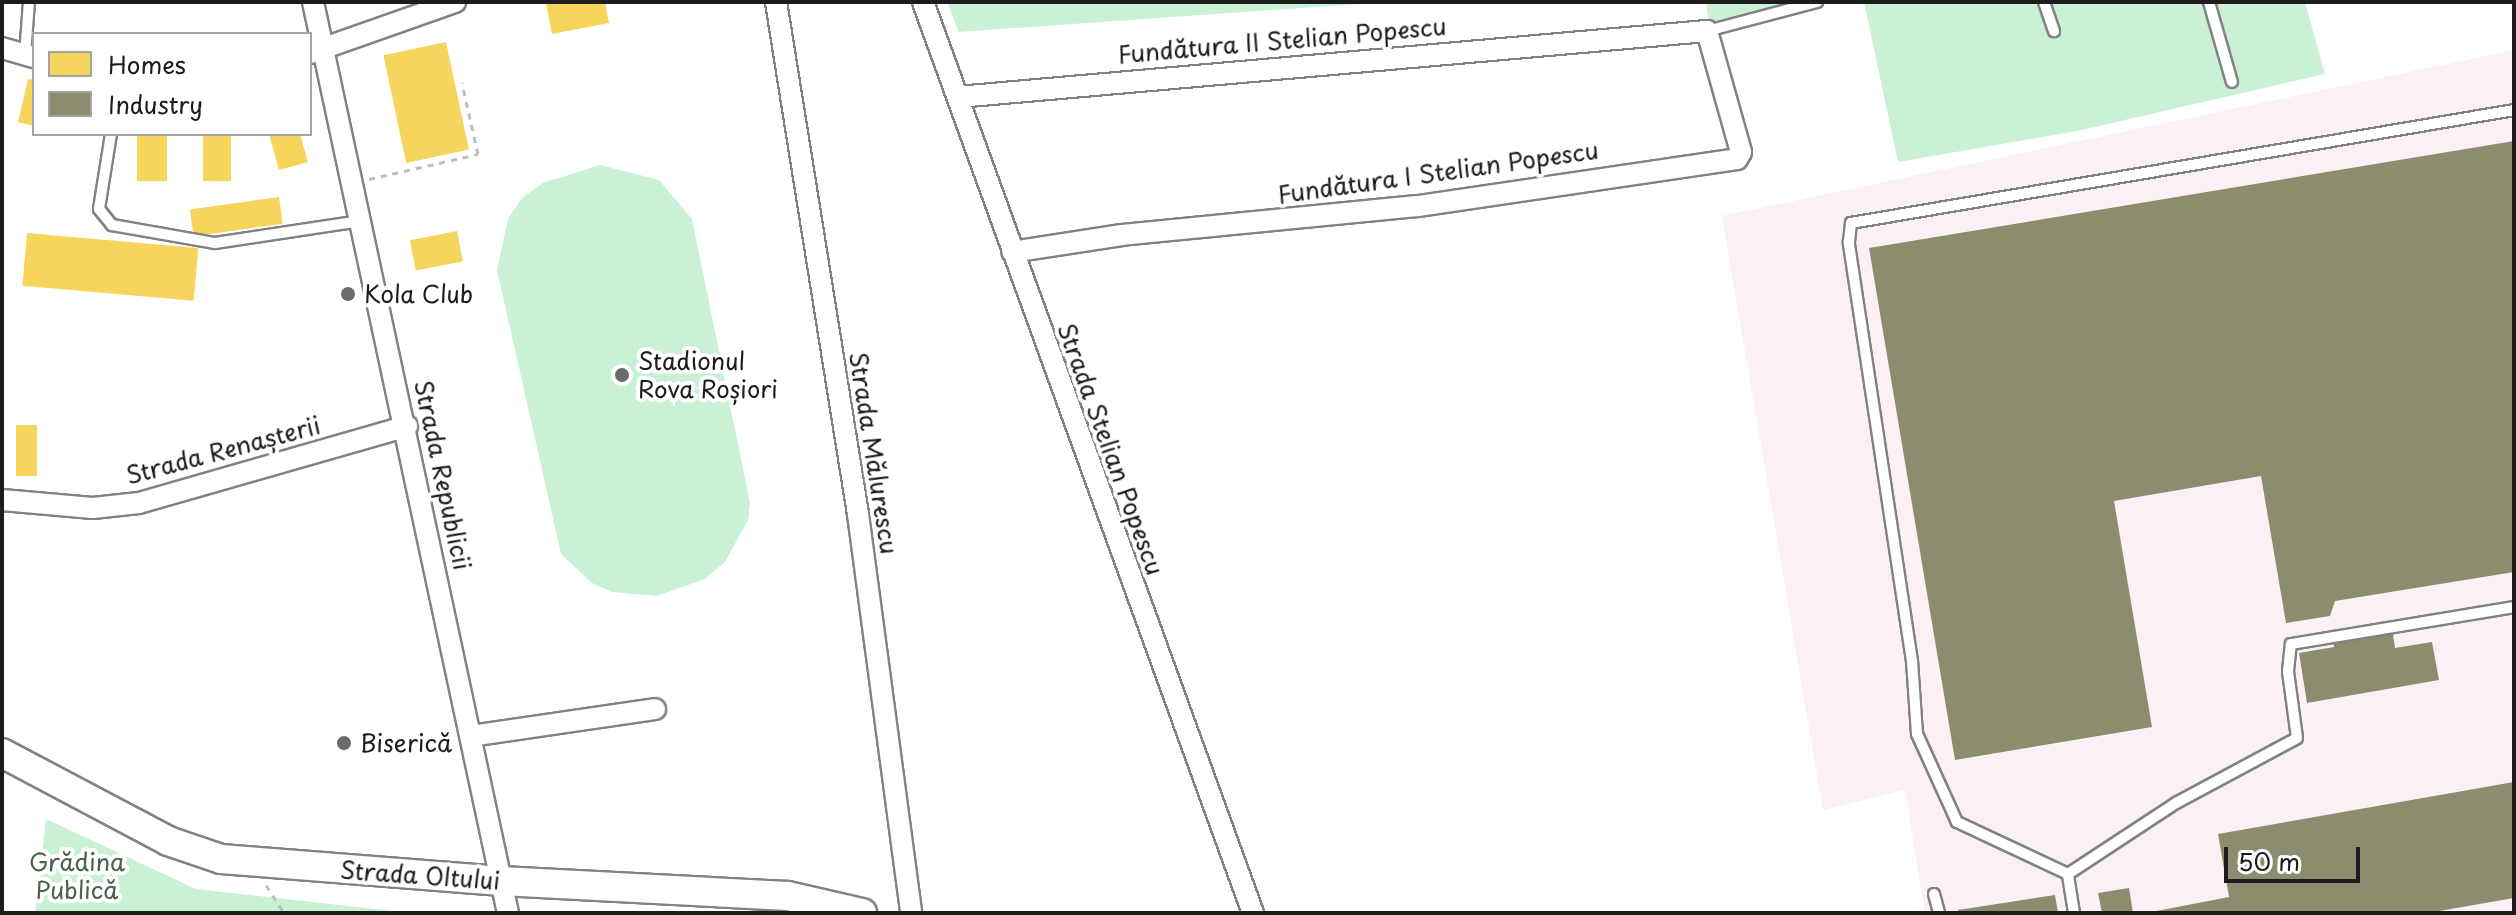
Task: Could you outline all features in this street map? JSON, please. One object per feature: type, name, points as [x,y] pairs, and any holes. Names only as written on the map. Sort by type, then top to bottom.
[{"type":"main road","name":"Strada Oltului","points":[[2,753],[193,853],[501,881],[788,896],[862,913]]},
{"type":"street","name":"Strada Republicii","points":[[313,2],[317,51],[362,221],[508,913]]},
{"type":"street","points":[[317,51],[455,2]]},
{"type":"street","name":"Strada Mălurescu","points":[[776,2],[858,514],[911,913]]},
{"type":"street","name":"Strada Stelian Popescu","points":[[923,2],[1253,913]]},
{"type":"street","name":"Fundătura II Stelian Popescu","points":[[958,97],[1707,31]]},
{"type":"street","name":"Fundătura I Stelian Popescu","points":[[1012,252],[1122,235],[1417,206],[1737,159],[1741,152],[1707,31]]},
{"type":"street","points":[[2,48],[29,56]]},
{"type":"street","name":"Strada Renașterii","points":[[2,500],[93,508],[139,503],[407,426]]},
{"type":"street","points":[[471,736],[655,709]]},
{"type":"lane","points":[[29,2],[29,56]]},
{"type":"lane","points":[[1707,31],[1814,2]]},
{"type":"lane","points":[[2044,2],[2054,31]]},
{"type":"lane","points":[[2209,2],[2232,82]]},
{"type":"lane","points":[[2068,874],[1957,822],[1917,734],[1912,661],[1849,242],[1851,223],[2514,110]]},
{"type":"lane","points":[[111,136],[99,209],[112,225],[215,243],[362,221]]},
{"type":"lane","points":[[2068,874],[2176,803],[2297,738],[2288,671],[2291,644],[2514,607]]},
{"type":"lane","points":[[2068,874],[2074,913]]},
{"type":"lane","points":[[1934,894],[1939,913]]},
{"type":"path","points":[[353,182],[478,154],[462,83]]},
{"type":"shaded area","points":[[2514,50],[2514,913],[1925,913],[1905,790],[1823,810],[1722,216]]},
{"type":"green space","points":[[947,2],[1388,2],[959,32]]},
{"type":"green space","points":[[1706,2],[1788,2],[1709,23]]},
{"type":"green space","points":[[1864,2],[2305,2],[2325,74],[2077,131],[1898,162]]},
{"type":"green space","name":"Stadionul Rova Roșiori","points":[[600,165],[659,180],[692,219],[750,503],[748,520],[725,562],[705,579],[657,596],[612,592],[592,583],[561,554],[497,270],[508,219],[522,198],[543,183]]},
{"type":"green space","name":"Grădina Publică","points":[[46,819],[196,889],[411,913],[35,913]]},
{"type":"building: Homes","points":[[605,2],[609,23],[552,34],[546,3]]},
{"type":"building: Homes","points":[[446,42],[469,150],[406,163],[383,55]]},
{"type":"building: Homes","points":[[28,79],[32,80],[32,126],[18,122]]},
{"type":"building: Homes","points":[[137,136],[167,136],[167,181],[137,181]]},
{"type":"building: Homes","points":[[203,136],[231,136],[231,181],[203,181]]},
{"type":"building: Homes","points":[[270,136],[301,136],[308,162],[279,170]]},
{"type":"building: Homes","points":[[279,197],[283,224],[194,236],[190,210]]},
{"type":"building: Homes","points":[[457,231],[463,261],[416,271],[410,240]]},
{"type":"building: Homes","points":[[27,233],[198,248],[194,301],[22,286]]},
{"type":"building: Homes","points":[[16,425],[37,425],[37,476],[16,476]]},
{"type":"building: Industry","points":[[2514,141],[2514,572],[2335,601],[2330,616],[2286,623],[2261,476],[2114,501],[2152,727],[1955,760],[1869,248]]},
{"type":"building: Industry","points":[[2392,627],[2395,648],[2432,642],[2439,680],[2307,703],[2299,653],[2334,647],[2333,637]]},
{"type":"building: Industry","points":[[2514,782],[2514,898],[2428,913],[2146,913],[2229,897],[2218,834]]},
{"type":"building: Industry","points":[[2129,888],[2133,913],[2102,913],[2098,893]]},
{"type":"building: Industry","points":[[2055,895],[2058,913],[1959,913],[1958,910]]},
{"type":"place","name":"Kola Club","points":[[348,294]]},
{"type":"place","name":"Stadionul Rova Roșiori","points":[[622,375]]},
{"type":"place","name":"Biserică","points":[[344,743]]}]
